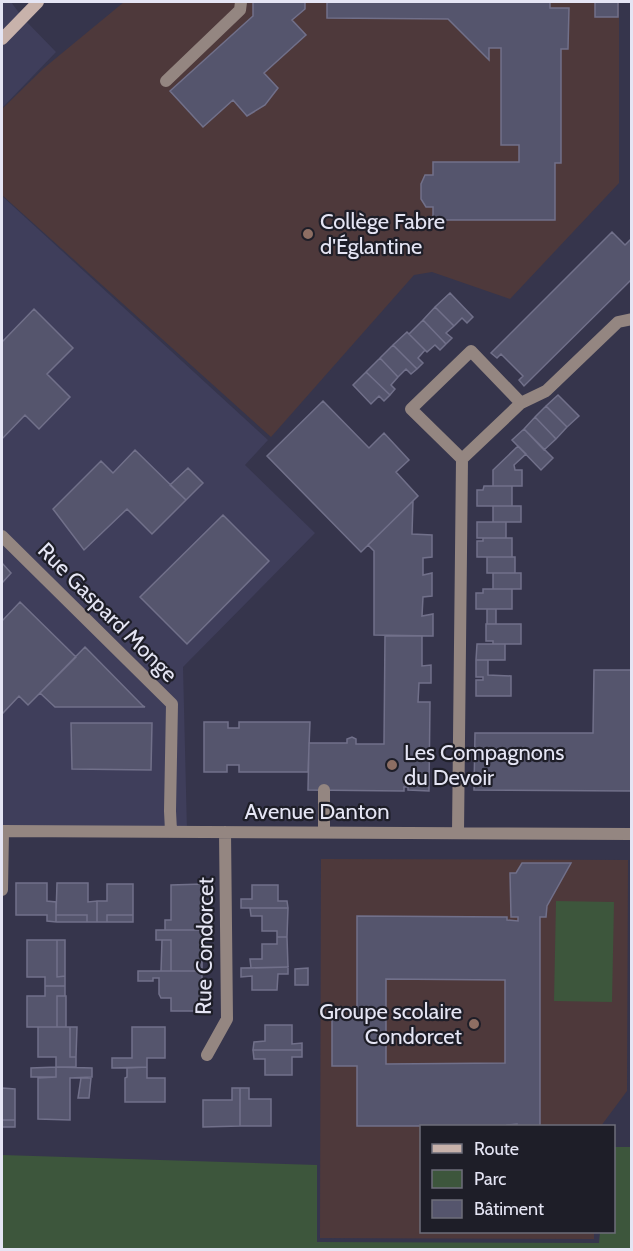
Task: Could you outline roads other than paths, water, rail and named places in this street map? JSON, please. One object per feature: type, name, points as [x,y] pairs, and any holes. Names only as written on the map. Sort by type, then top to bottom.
[{"type":"main road","points":[[2,39],[35,5],[44,2]]},
{"type":"street","points":[[166,81],[240,10],[241,2]]},
{"type":"street","points":[[458,833],[462,459],[521,403],[546,391],[618,322],[632,319]]},
{"type":"street","points":[[462,459],[411,409],[471,351],[521,403]]},
{"type":"street","name":"Rue Gaspard Monge","points":[[2,536],[172,704],[171,831]]},
{"type":"street","points":[[324,790],[324,832]]},
{"type":"street","points":[[2,831],[2,890]]},
{"type":"street","name":"Avenue Danton","points":[[2,831],[632,834]]},
{"type":"street","name":"Rue Condorcet","points":[[207,1055],[227,1019],[225,831]]},
{"type":"place","name":"Collège Fabre d'Églantine","points":[[308,234]]},
{"type":"place","name":"Les Compagnons du Devoir","points":[[392,765]]},
{"type":"place","name":"Groupe scolaire Condorcet","points":[[474,1024]]}]
